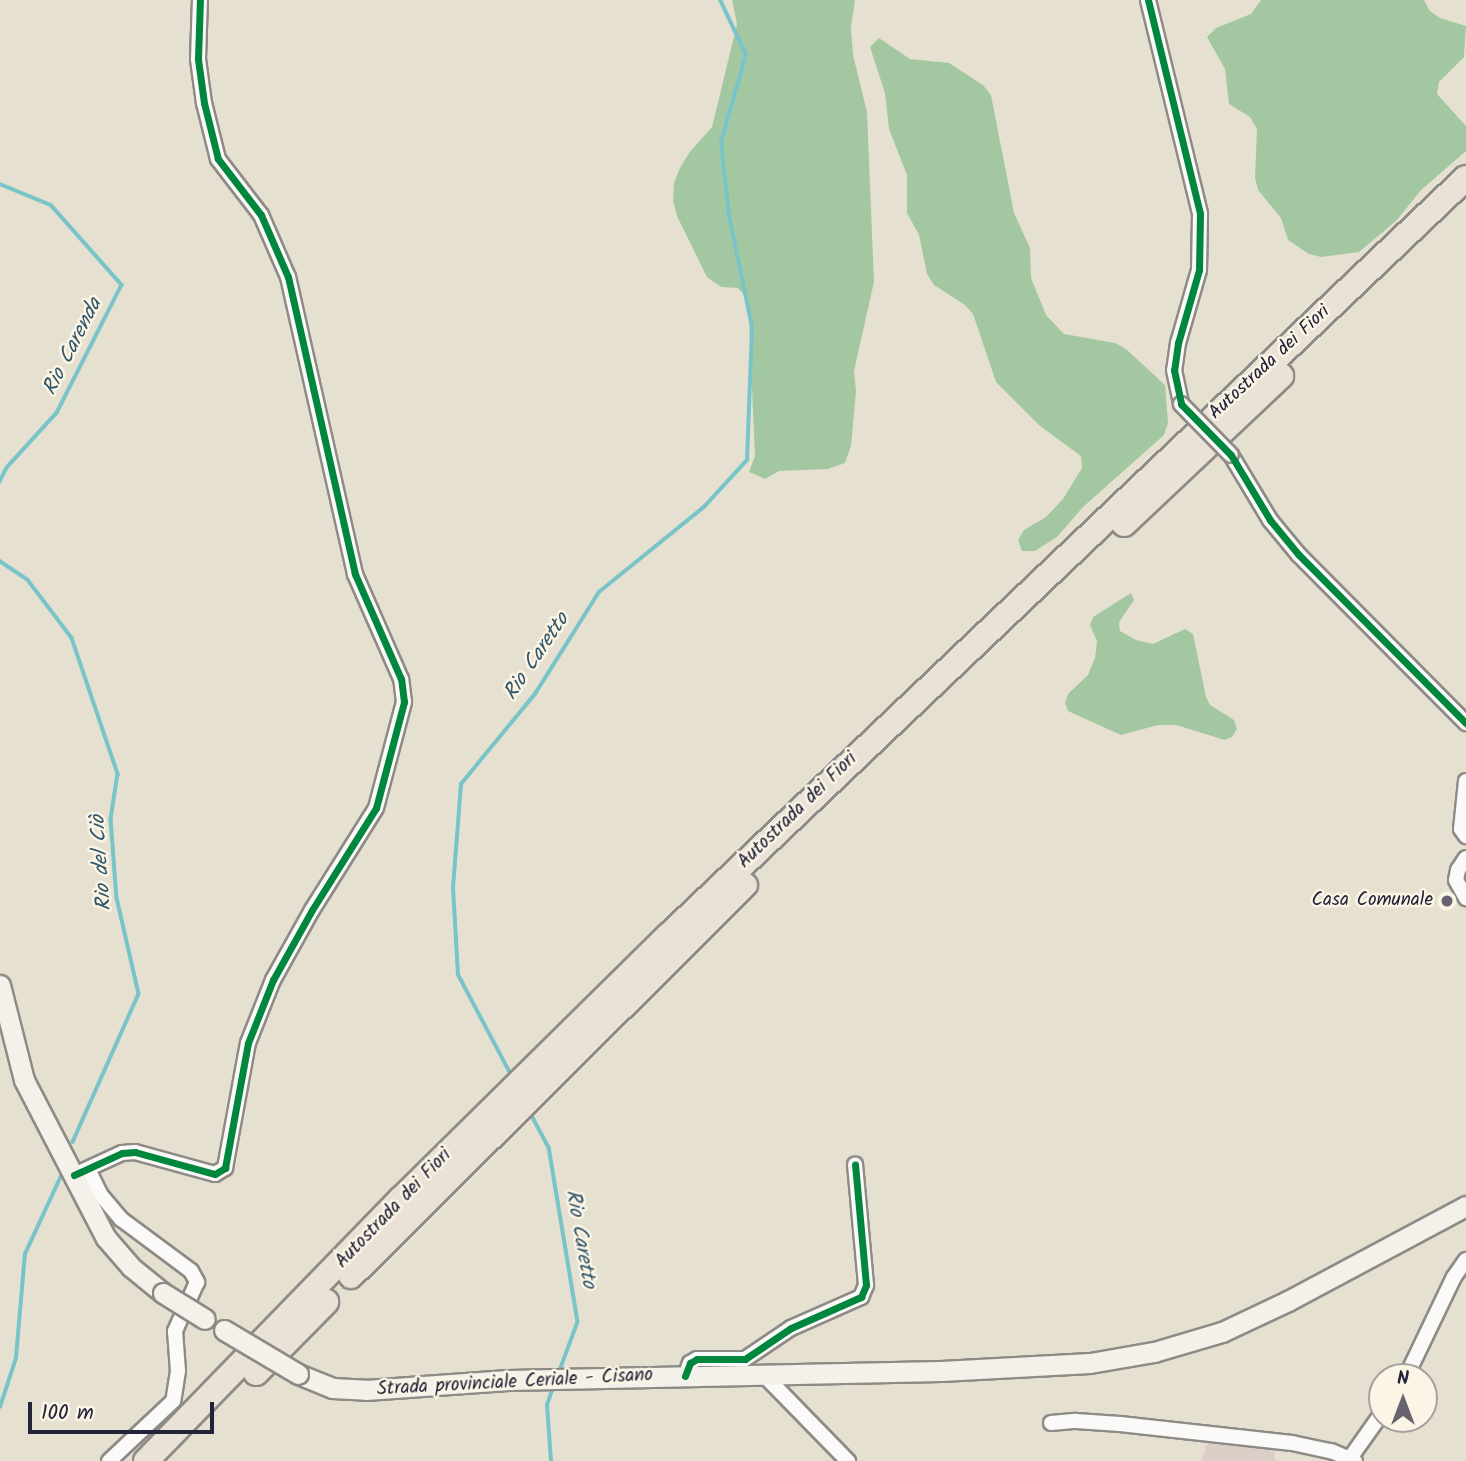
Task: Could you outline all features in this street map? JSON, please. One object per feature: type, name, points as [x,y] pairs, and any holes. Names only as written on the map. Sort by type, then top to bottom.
[{"type":"highway","name":"Autostrada dei Fiori","points":[[146,1461],[402,1198],[668,935],[1466,178]]},
{"type":"highway","name":"Autostrada dei Fiori","points":[[169,1461],[587,1038],[796,835],[1466,200]]},
{"type":"main road","name":"Strada provinciale Ceriale - Cisano","points":[[0,985],[24,1080],[81,1172],[119,1255],[163,1293],[299,1374],[332,1388],[349,1390],[508,1380],[1003,1368],[1090,1363],[1154,1352],[1222,1332],[1466,1206]]},
{"type":"street","points":[[109,1461],[173,1401],[178,1371],[175,1331],[197,1282],[191,1271],[126,1224],[81,1172],[122,1153],[135,1152],[215,1174],[225,1168],[248,1043],[274,980],[312,909],[376,808],[404,702],[401,680],[355,574],[288,277],[261,215],[218,159],[204,103],[198,59],[200,0]]},
{"type":"street","points":[[1149,0],[1200,214],[1199,270],[1178,343],[1174,370],[1181,404],[1231,455],[1270,520],[1299,555],[1466,723]]},
{"type":"street","points":[[1466,781],[1461,829],[1466,836]]},
{"type":"street","points":[[1466,858],[1456,880],[1466,898]]},
{"type":"street","points":[[685,1376],[690,1363],[697,1359],[745,1359],[791,1328],[861,1297],[866,1285],[855,1165]]},
{"type":"street","points":[[1413,1363],[1454,1277],[1466,1260]]},
{"type":"street","points":[[764,1374],[848,1461]]},
{"type":"street","points":[[1051,1423],[1076,1421],[1205,1432],[1292,1443],[1331,1451],[1351,1460],[1369,1433]]},
{"type":"shaded area","points":[[1209,1440],[1274,1449],[1275,1461],[1201,1461]]},
{"type":"green space","points":[[732,0],[855,0],[851,27],[853,55],[867,112],[874,282],[854,371],[856,391],[851,446],[845,463],[828,469],[779,471],[765,479],[749,472],[755,456],[748,299],[738,288],[721,287],[707,277],[677,216],[673,200],[674,183],[680,168],[689,153],[712,127],[737,24]]},
{"type":"green space","points":[[1261,0],[1424,0],[1430,11],[1440,18],[1466,26],[1464,57],[1439,82],[1437,94],[1466,126],[1466,151],[1421,190],[1397,220],[1359,252],[1321,257],[1309,254],[1288,240],[1281,218],[1258,190],[1255,178],[1257,129],[1250,117],[1229,104],[1225,69],[1207,37],[1216,28],[1251,14]]},
{"type":"green space","points":[[879,38],[910,59],[949,63],[983,85],[991,95],[1014,213],[1030,248],[1031,278],[1046,315],[1064,334],[1115,343],[1126,349],[1165,385],[1168,423],[1164,435],[1083,507],[1057,537],[1035,551],[1022,551],[1018,540],[1024,530],[1046,517],[1063,499],[1082,468],[1081,456],[1040,426],[996,382],[973,314],[965,305],[934,285],[927,274],[919,235],[907,213],[907,175],[889,129],[885,93],[870,47]]},
{"type":"green space","points":[[1131,593],[1134,600],[1119,622],[1120,631],[1136,640],[1153,644],[1185,629],[1193,634],[1206,697],[1210,705],[1234,720],[1237,729],[1232,737],[1225,740],[1176,725],[1158,725],[1121,735],[1068,711],[1065,703],[1068,694],[1088,675],[1095,658],[1097,641],[1090,625],[1093,617]]},
{"type":"waterway","name":"Rio Caretto","points":[[512,1077],[458,975],[453,888],[461,784],[535,694],[599,592],[704,507],[747,460],[752,327],[729,216],[721,142],[746,55],[720,0]]},
{"type":"waterway","name":"Rio Carenda","points":[[0,184],[51,205],[122,285],[57,413],[7,468],[0,482]]},
{"type":"waterway","name":"Rio del Ciò","points":[[0,561],[28,580],[72,638],[118,774],[111,819],[117,898],[139,994],[73,1142]]},
{"type":"waterway","name":"Rio Caretto","points":[[530,1112],[549,1147],[578,1322],[561,1368]]},
{"type":"waterway","name":"Rio del Ciò","points":[[0,1407],[16,1358],[25,1254],[62,1174]]},
{"type":"waterway","name":"Rio Caretto","points":[[551,1461],[547,1405],[553,1388]]},
{"type":"cycle path","points":[[74,1175],[122,1153],[135,1152],[215,1174],[225,1168],[248,1043],[273,980],[312,910],[376,808],[404,702],[401,679],[355,574],[288,277],[261,215],[218,159],[204,103],[198,59],[200,0]]},
{"type":"cycle path","points":[[1148,0],[1200,214],[1199,270],[1178,343],[1174,370],[1181,404],[1231,455],[1270,520],[1299,555],[1466,723]]},
{"type":"cycle path","points":[[685,1376],[690,1363],[697,1359],[745,1359],[791,1328],[861,1297],[866,1285],[855,1165]]},
{"type":"place","name":"Casa Comunale","points":[[1447,901]]}]
